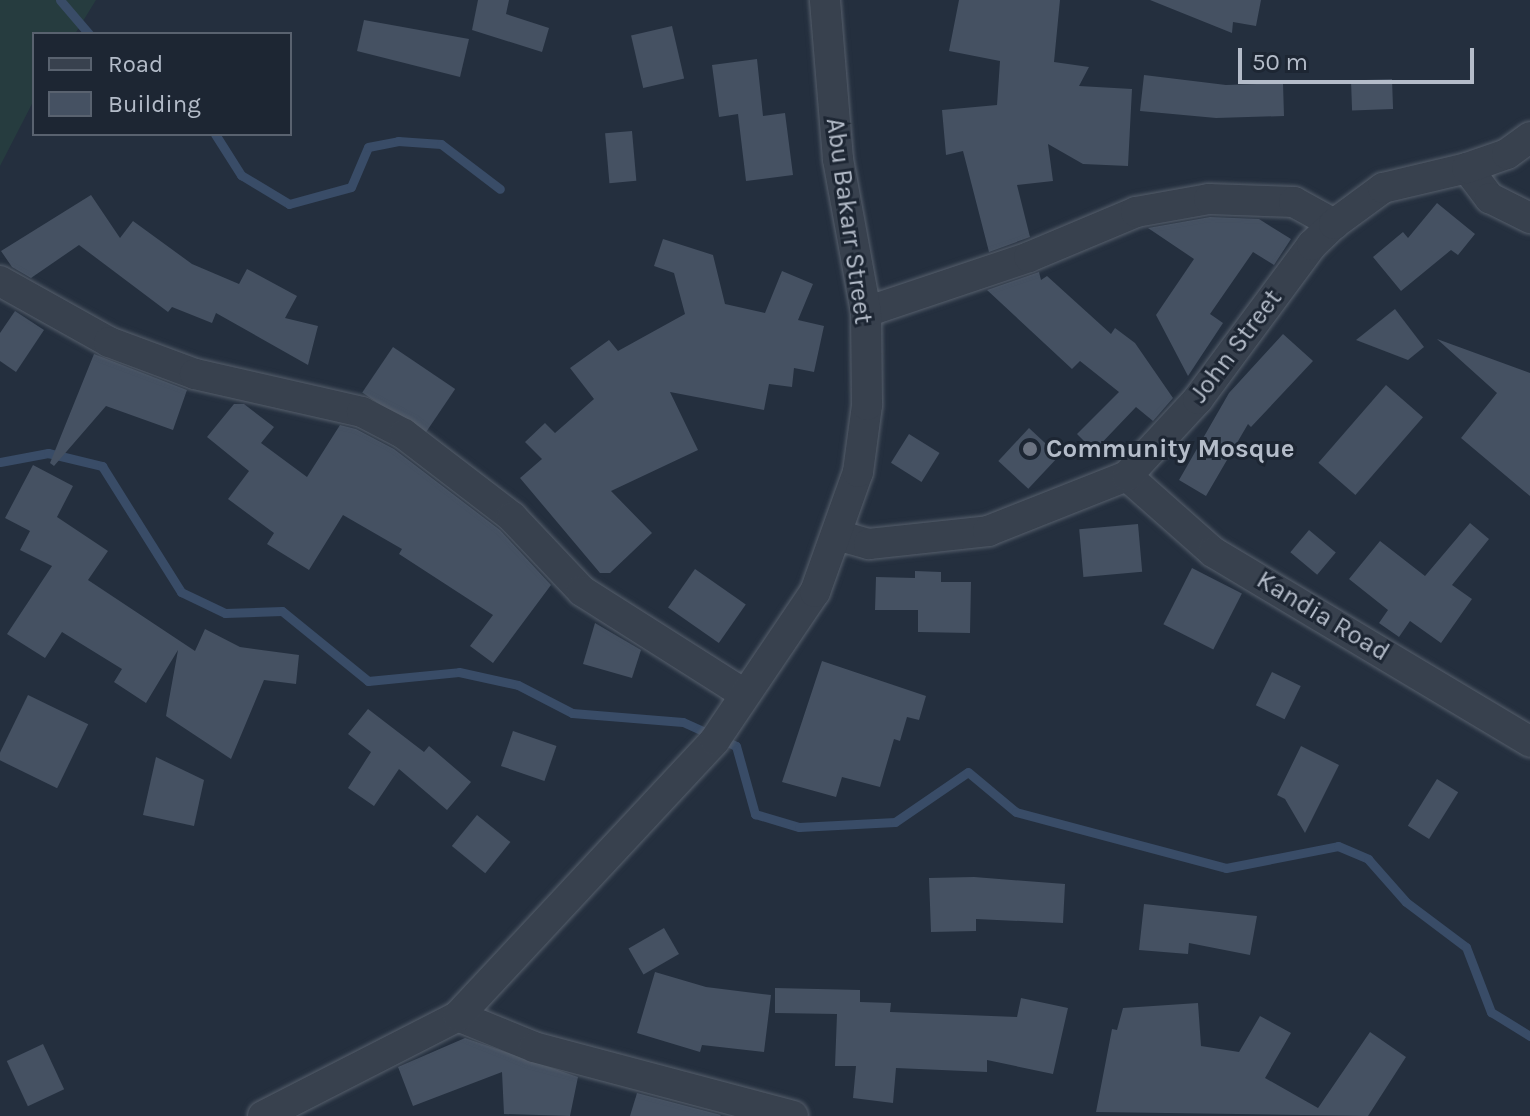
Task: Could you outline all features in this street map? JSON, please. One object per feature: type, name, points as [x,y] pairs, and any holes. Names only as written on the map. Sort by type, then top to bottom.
[{"type":"street","name":"Abu Bakarr Street","points":[[263,1116],[458,1016],[715,740],[743,693],[815,592],[858,472],[867,405],[866,312],[838,159],[825,0]]},
{"type":"street","name":"John Street","points":[[837,535],[869,544],[988,531],[1127,476],[1198,399],[1312,245],[1334,224],[1383,188],[1467,168],[1507,154],[1530,137]]},
{"type":"street","points":[[1467,168],[1490,198],[1530,218]]},
{"type":"street","points":[[866,312],[1029,257],[1136,212],[1195,201],[1294,202],[1334,224]]},
{"type":"street","points":[[0,281],[109,342],[195,374],[362,412],[404,434],[512,517],[582,591],[743,693]]},
{"type":"street","name":"Kandia Road","points":[[1127,476],[1213,552],[1530,742]]},
{"type":"street","points":[[458,1016],[534,1047],[793,1116]]},
{"type":"green space","points":[[0,0],[96,0],[76,32],[32,32],[32,104],[0,166]]},
{"type":"building","points":[[478,0],[509,0],[506,14],[549,28],[542,52],[472,30]]},
{"type":"building","points":[[959,0],[1060,0],[1054,62],[1089,67],[1079,86],[1132,89],[1128,166],[1083,164],[1048,144],[1053,181],[1017,185],[1030,237],[989,252],[963,151],[946,155],[942,110],[997,105],[1000,61],[949,51]]},
{"type":"building","points":[[1150,0],[1261,0],[1256,26],[1233,22],[1232,33]]},
{"type":"building","points":[[364,20],[469,39],[460,77],[357,51]]},
{"type":"building","points":[[672,26],[684,79],[643,88],[631,35]]},
{"type":"building","points":[[757,59],[763,116],[785,113],[793,175],[746,181],[738,114],[719,117],[712,65]]},
{"type":"building","points":[[1144,75],[1226,85],[1283,83],[1284,116],[1216,118],[1140,111]]},
{"type":"building","points":[[1392,79],[1393,109],[1352,110],[1351,80]]},
{"type":"building","points":[[632,131],[636,181],[609,183],[605,133]]},
{"type":"building","points":[[91,195],[120,238],[133,221],[192,264],[239,284],[247,269],[297,296],[285,318],[318,326],[308,365],[216,313],[212,323],[172,307],[168,312],[79,245],[31,278],[12,267],[1,251]]},
{"type":"building","points":[[1437,203],[1475,234],[1458,255],[1451,250],[1401,291],[1373,257],[1403,232],[1408,238]]},
{"type":"building","points":[[1210,217],[1259,219],[1291,239],[1274,265],[1253,252],[1210,314],[1223,323],[1188,376],[1156,315],[1194,259],[1148,228]]},
{"type":"building","points":[[663,239],[713,255],[725,304],[765,313],[782,271],[813,284],[798,320],[824,326],[814,372],[794,368],[792,387],[769,384],[764,410],[670,392],[698,450],[611,491],[652,533],[610,573],[600,573],[520,478],[542,459],[525,442],[545,423],[555,433],[594,399],[570,368],[609,340],[618,351],[685,314],[674,273],[654,266]]},
{"type":"building","points":[[1039,272],[1041,280],[1047,276],[1111,334],[1115,328],[1135,343],[1173,398],[1153,421],[1136,407],[1094,451],[1077,434],[1119,392],[1080,361],[1072,369],[987,290]]},
{"type":"building","points":[[1395,309],[1424,347],[1408,360],[1356,340]]},
{"type":"building","points":[[15,311],[44,330],[16,372],[0,361],[0,333]]},
{"type":"building","points":[[1283,334],[1313,361],[1251,427],[1248,424],[1206,496],[1179,480],[1229,393]]},
{"type":"building","points":[[1437,339],[1530,373],[1530,496],[1461,438],[1497,393]]},
{"type":"building","points":[[393,347],[455,389],[424,435],[362,393]]},
{"type":"building","points":[[94,354],[187,390],[173,430],[106,406],[54,466],[50,463]]},
{"type":"building","points":[[1386,385],[1423,417],[1355,495],[1318,463]]},
{"type":"building","points":[[234,404],[244,404],[274,427],[261,443],[307,477],[340,425],[356,429],[394,449],[500,530],[551,585],[493,663],[470,646],[493,615],[399,554],[402,549],[343,515],[309,570],[267,544],[274,533],[228,499],[249,471],[207,437]]},
{"type":"building","name":"Community Mosque","points":[[1029,428],[1059,456],[1028,489],[998,461]]},
{"type":"building","points":[[909,434],[940,453],[922,482],[891,463]]},
{"type":"building","points":[[33,465],[73,486],[57,517],[108,551],[88,580],[195,651],[205,629],[240,647],[299,655],[296,684],[264,680],[231,759],[166,716],[178,650],[146,703],[114,682],[122,669],[62,632],[45,658],[7,634],[52,566],[20,550],[30,531],[5,518]]},
{"type":"building","points":[[1470,523],[1489,539],[1452,585],[1472,599],[1441,643],[1410,621],[1399,637],[1379,623],[1388,610],[1349,579],[1380,541],[1425,576]]},
{"type":"building","points":[[1138,524],[1142,572],[1083,577],[1079,529]]},
{"type":"building","points":[[1309,530],[1336,552],[1317,575],[1290,552]]},
{"type":"building","points":[[1192,568],[1242,593],[1213,650],[1163,624]]},
{"type":"building","points":[[695,569],[746,605],[719,643],[668,608]]},
{"type":"building","points":[[915,571],[941,572],[941,582],[971,582],[970,633],[918,632],[918,610],[875,610],[876,577],[915,578]]},
{"type":"building","points":[[595,623],[641,650],[632,678],[583,664]]},
{"type":"building","points":[[822,661],[926,696],[919,720],[907,717],[900,741],[894,739],[880,787],[842,777],[836,797],[782,782]]},
{"type":"building","points":[[1272,672],[1301,686],[1285,719],[1256,705]]},
{"type":"building","points":[[28,695],[88,724],[57,788],[0,760],[0,752]]},
{"type":"building","points":[[368,709],[424,752],[429,746],[471,782],[447,810],[399,769],[374,806],[348,788],[371,752],[348,734]]},
{"type":"building","points":[[513,731],[556,746],[544,781],[501,766]]},
{"type":"building","points":[[1301,746],[1339,765],[1305,833],[1285,799],[1277,795]]},
{"type":"building","points":[[156,757],[204,780],[194,826],[143,815]]},
{"type":"building","points":[[1437,779],[1458,792],[1429,839],[1408,826]]},
{"type":"building","points":[[477,815],[510,842],[485,873],[452,846]]},
{"type":"building","points":[[974,877],[1065,884],[1063,923],[976,919],[976,931],[931,932],[929,878]]},
{"type":"building","points":[[1144,904],[1257,916],[1250,955],[1189,943],[1188,954],[1139,950]]},
{"type":"building","points":[[664,928],[679,954],[643,974],[628,949]]},
{"type":"building","points":[[655,972],[706,987],[771,995],[764,1052],[702,1045],[700,1052],[637,1033]]},
{"type":"building","points":[[775,988],[860,990],[860,1002],[891,1003],[890,1012],[1017,1017],[1021,998],[1068,1008],[1053,1074],[987,1060],[987,1072],[896,1068],[893,1103],[853,1098],[856,1066],[835,1066],[837,1014],[775,1013]]},
{"type":"building","points":[[1198,1003],[1201,1046],[1239,1052],[1260,1016],[1291,1033],[1265,1078],[1318,1108],[1370,1032],[1406,1057],[1368,1116],[1096,1112],[1112,1029],[1117,1030],[1123,1008]]},
{"type":"building","points":[[465,1038],[578,1077],[570,1116],[504,1114],[502,1072],[413,1106],[398,1067]]},
{"type":"building","points":[[43,1044],[64,1089],[28,1106],[7,1061]]},
{"type":"building","points":[[637,1093],[721,1115],[630,1116]]},
{"type":"waterway","points":[[60,0],[87,32]]},
{"type":"waterway","points":[[216,136],[241,175],[289,204],[351,187],[368,147],[398,141],[441,144],[500,189]]},
{"type":"waterway","points":[[0,462],[48,453],[102,466],[181,592],[225,613],[282,611],[368,681],[459,672],[518,685],[572,713],[683,722],[736,746],[755,814],[799,827],[895,822],[968,772],[1016,812],[1226,868],[1338,846],[1368,859],[1406,902],[1466,947],[1491,1012],[1530,1036]]},
{"type":"place","name":"Community Mosque","points":[[1030,449]]}]
